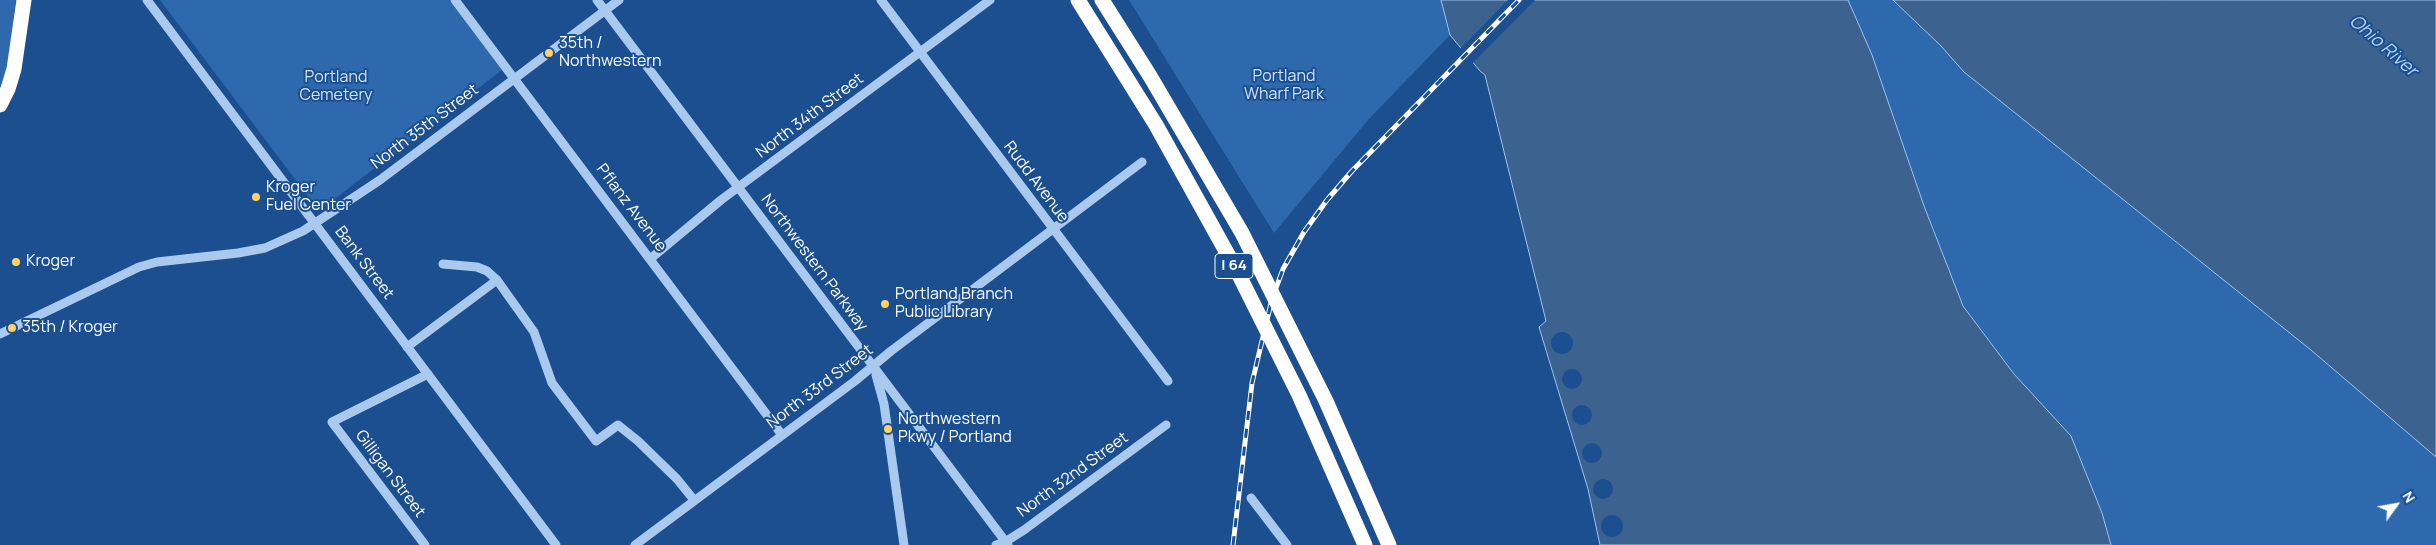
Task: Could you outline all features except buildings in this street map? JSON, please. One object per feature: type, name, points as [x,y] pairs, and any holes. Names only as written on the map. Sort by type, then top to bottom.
[{"type":"highway","points":[[0,105],[8,89],[14,69],[24,0]]},
{"type":"highway","name":"I 64","points":[[1078,0],[1156,125],[1237,271],[1299,395],[1365,545]]},
{"type":"highway","name":"I 64","points":[[1102,0],[1150,76],[1242,234],[1326,402],[1389,545]]},
{"type":"street","name":"Bank Street","points":[[147,0],[556,545]]},
{"type":"street","name":"Pflanz Avenue","points":[[455,0],[782,434]]},
{"type":"street","name":"Northwestern Parkway","points":[[597,0],[1004,544]]},
{"type":"street","name":"North 35th Street","points":[[0,334],[139,267],[157,262],[238,254],[265,248],[316,224],[380,180],[619,0]]},
{"type":"street","name":"Rudd Avenue","points":[[881,0],[1168,381]]},
{"type":"street","name":"North 34th Street","points":[[650,259],[738,187],[990,0]]},
{"type":"street","name":"North 33rd Street","points":[[635,545],[873,368],[891,350],[1142,162]]},
{"type":"street","points":[[443,264],[477,267],[487,271],[497,280],[534,332],[552,383],[596,441],[618,425],[638,441],[677,479],[694,500]]},
{"type":"street","points":[[407,347],[497,280]]},
{"type":"street","points":[[873,368],[884,404],[904,545]]},
{"type":"street","name":"Gilligan Street","points":[[425,545],[332,422],[428,374]]},
{"type":"street","name":"North 32nd Street","points":[[1004,544],[1166,425]]},
{"type":"street","points":[[1250,498],[1287,545]]},
{"type":"green space","points":[[0,0],[16,0],[7,68],[0,90]]},
{"type":"green space","name":"Portland Cemetery","points":[[160,0],[449,0],[502,70],[319,211]]},
{"type":"green space","name":"Portland Wharf Park","points":[[1129,0],[1441,0],[1450,35],[1368,120],[1274,233]]},
{"type":"green space","points":[[1848,0],[1945,0],[2436,436],[2436,545],[2071,545],[1963,306],[1924,206],[1872,55]]},
{"type":"water","points":[[1441,0],[1848,0],[1872,55],[1924,206],[1963,306],[2014,374],[2071,436],[2102,513],[2111,545],[1600,545],[1588,489],[1539,327],[1546,321],[1485,75],[1450,35]]},
{"type":"water","name":"Ohio River","points":[[1893,0],[2436,0],[2436,457],[2311,350],[1964,72],[1941,46]]},
{"type":"pier","points":[[1508,0],[1535,0],[1471,65],[1459,50]]},
{"type":"pier","points":[[1562,332],[1572,339],[1573,343],[1566,353],[1562,354],[1552,347],[1551,343],[1558,333]]},
{"type":"pier","points":[[1568,369],[1576,369],[1582,375],[1582,383],[1576,389],[1568,389],[1562,383],[1562,375]]},
{"type":"pier","points":[[1578,405],[1586,405],[1592,411],[1592,419],[1586,425],[1578,425],[1572,419],[1572,411]]},
{"type":"pier","points":[[1588,443],[1596,443],[1602,449],[1602,457],[1596,463],[1588,463],[1582,457],[1582,449]]},
{"type":"pier","points":[[1599,479],[1607,479],[1613,485],[1613,493],[1607,499],[1599,499],[1593,493],[1593,485]]},
{"type":"pier","points":[[1612,515],[1622,522],[1623,526],[1616,536],[1612,537],[1602,530],[1601,526],[1608,516]]},
{"type":"railway","points":[[1233,545],[1252,383],[1272,299],[1283,269],[1304,232],[1327,200],[1352,171],[1519,0]]},
{"type":"place","name":"35th / Northwestern","points":[[549,53]]},
{"type":"place","name":"Kroger Fuel Center","points":[[256,197]]},
{"type":"place","name":"Kroger","points":[[16,262]]},
{"type":"place","name":"Portland Branch Public Library","points":[[885,304]]},
{"type":"place","name":"35th / Kroger","points":[[12,328]]},
{"type":"place","name":"Northwestern Pkwy / Portland","points":[[888,429]]}]
